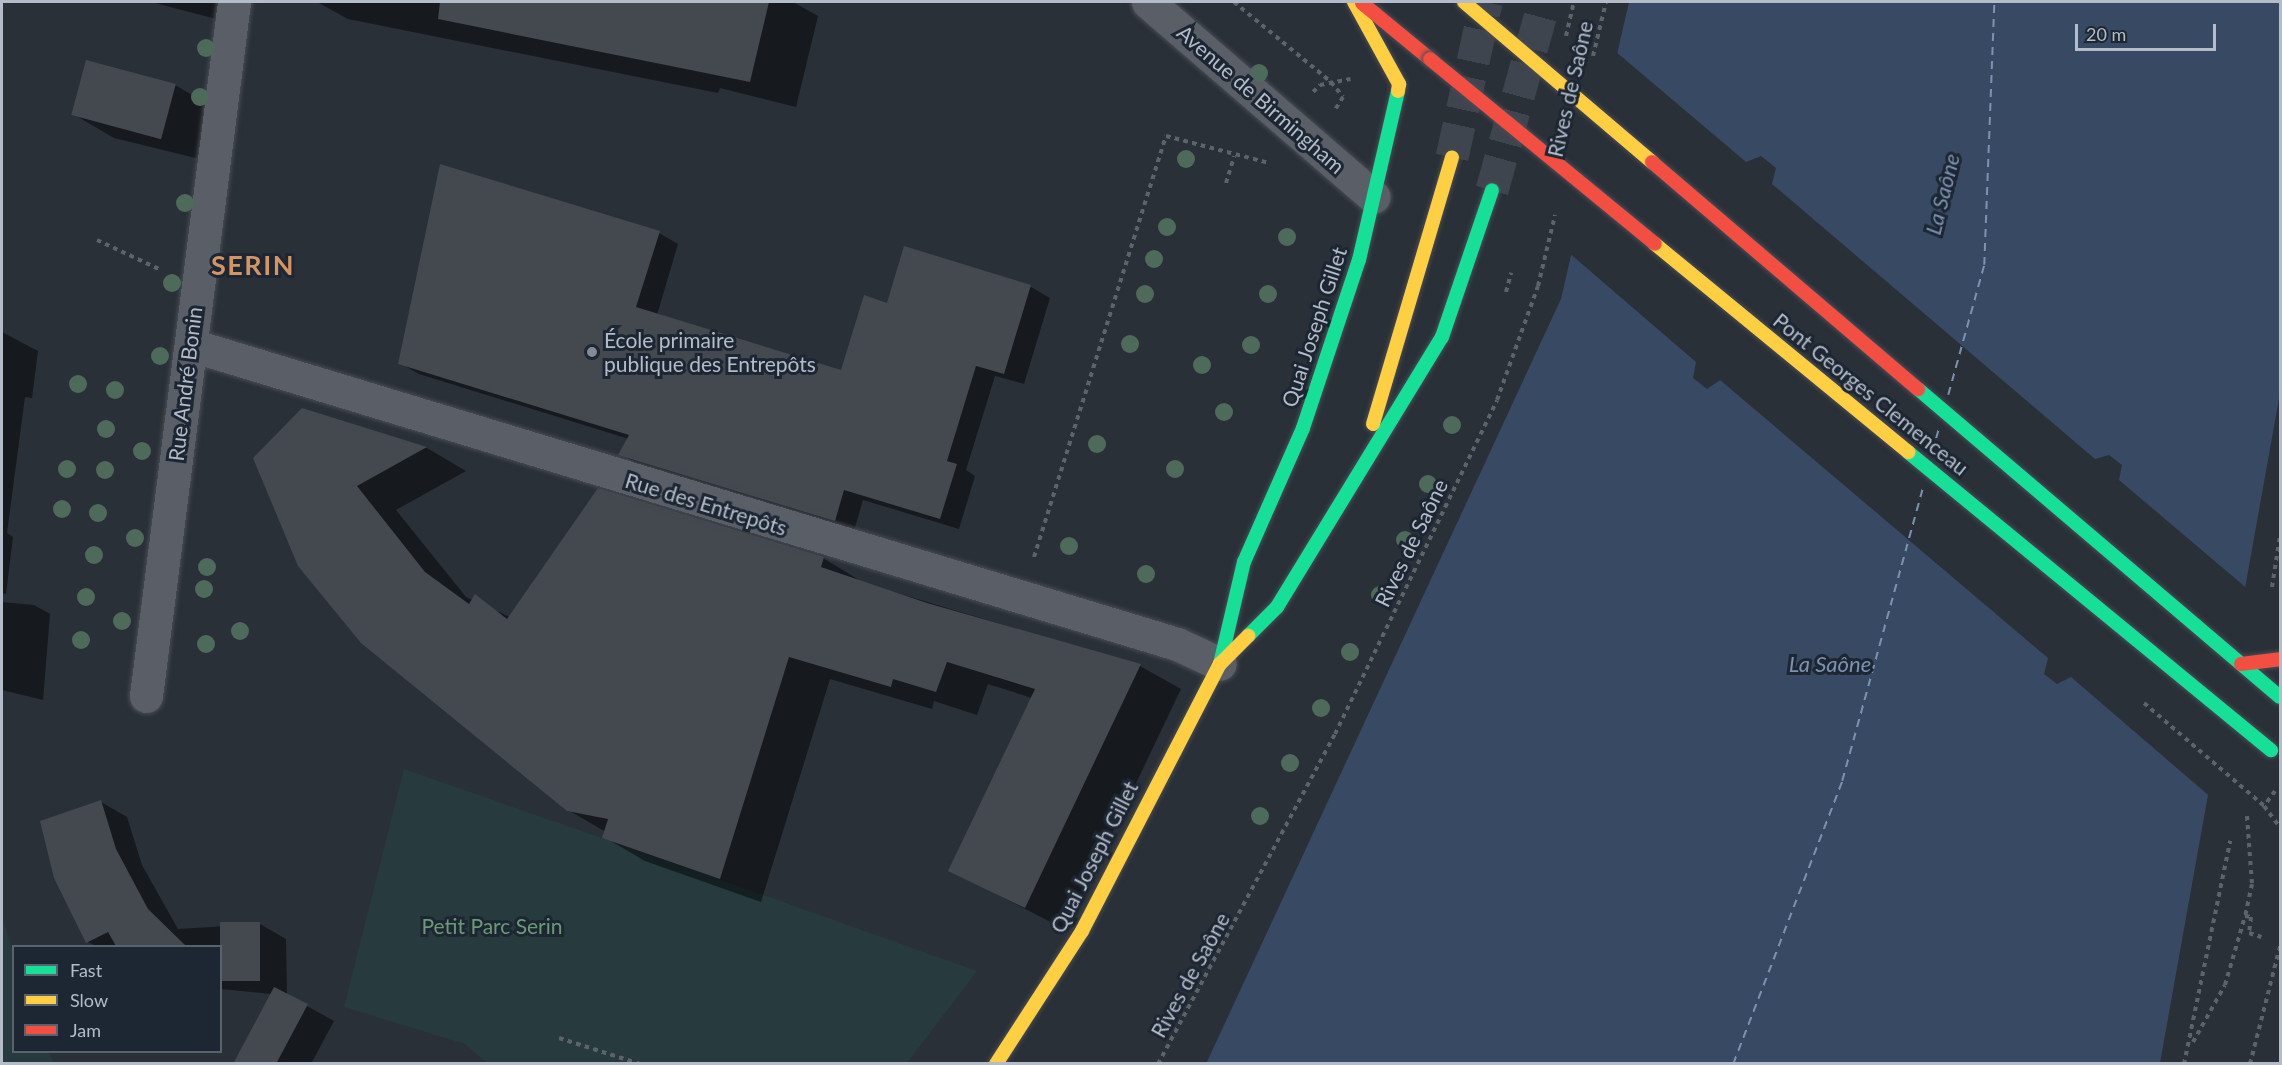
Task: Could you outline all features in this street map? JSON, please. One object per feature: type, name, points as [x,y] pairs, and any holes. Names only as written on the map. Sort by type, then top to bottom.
[{"type":"main road","name":"Quai Joseph Gillet","points":[[996,1064],[1082,932],[1220,664],[1236,587],[1303,428],[1359,260],[1399,84],[1354,2]]},
{"type":"main road","name":"Pont Georges Clemenceau","points":[[1361,2],[2276,754],[2280,766]]},
{"type":"main road","name":"Pont Georges Clemenceau","points":[[1464,2],[2280,697]]},
{"type":"main road","name":"Quai Joseph Gillet","points":[[1359,465],[1452,157]]},
{"type":"main road","name":"Quai Joseph Gillet","points":[[1220,664],[1277,607],[1359,465],[1442,337],[1492,190]]},
{"type":"main road","points":[[2241,664],[2280,659]]},
{"type":"street","name":"Rue André Bonin","points":[[146,696],[191,345],[197,279],[234,2]]},
{"type":"street","name":"Avenue de Birmingham","points":[[1148,2],[1374,197]]},
{"type":"street","name":"Rue des Entrepôts","points":[[191,345],[1177,644],[1220,664]]},
{"type":"path","points":[[1234,2],[1331,82],[1343,97],[1331,115]]},
{"type":"path","points":[[1565,41],[1574,2]]},
{"type":"path","name":"Rives de Saône","points":[[1591,66],[1606,2]]},
{"type":"path","points":[[1311,95],[1331,82],[1354,79]]},
{"type":"path","points":[[1032,565],[1166,136],[1234,156],[1282,165]]},
{"type":"path","points":[[1226,183],[1234,156]]},
{"type":"path","name":"Rives de Saône","points":[[1158,1064],[1335,735],[1497,400],[1538,286],[1558,205]]},
{"type":"path","points":[[97,240],[149,267],[197,279]]},
{"type":"path","points":[[2272,587],[2280,536]]},
{"type":"path","points":[[2280,783],[2264,806],[2280,827]]},
{"type":"path","points":[[2184,1064],[2191,1045],[2225,985],[2245,916],[2252,884],[2247,816]]},
{"type":"path","points":[[2191,1045],[2230,841]]},
{"type":"path","points":[[2245,916],[2250,917],[2249,933],[2261,937]]},
{"type":"path","points":[[2250,1064],[2280,946]]},
{"type":"path","points":[[559,1038],[640,1064]]},
{"type":"green space","name":"Petit Parc Serin","points":[[404,769],[977,971],[907,1063],[487,1063],[465,1044],[344,1007]]},
{"type":"green space","points":[[2,917],[12,948],[12,1053],[49,1053],[54,1063],[2,1063]]},
{"type":"water","name":"La Saône","points":[[1629,2],[2280,2],[2280,393],[2160,1063],[1206,1064],[1561,299]]},
{"type":"pier","points":[[1615,51],[1746,162],[1761,156],[1776,168],[1772,184],[2095,459],[2109,455],[2122,465],[2119,480],[2250,591],[2214,800],[2071,677],[2057,684],[2044,674],[2048,658],[1720,380],[1707,389],[1693,378],[1696,362],[1568,252]]},
{"type":"building","points":[[440,2],[769,2],[750,82],[438,19]]},
{"type":"building","points":[[86,60],[176,84],[161,139],[71,115]]},
{"type":"building","name":"École primaire publique des Entrepôts","points":[[440,164],[660,231],[636,307],[841,370],[864,295],[887,303],[904,246],[1031,285],[1004,374],[976,366],[947,461],[957,464],[940,519],[844,490],[835,521],[618,455],[629,435],[398,364]]},
{"type":"building","points":[[302,408],[427,447],[357,486],[425,572],[469,604],[475,594],[507,619],[598,488],[824,557],[821,567],[927,603],[1141,664],[1025,908],[948,871],[1035,689],[947,662],[936,692],[893,679],[891,687],[789,657],[720,879],[602,838],[608,819],[567,811],[361,643],[298,566],[253,458]]},
{"type":"building","points":[[101,800],[116,849],[148,909],[185,945],[115,945],[108,932],[86,943],[54,878],[40,821]]},
{"type":"building","points":[[220,922],[260,922],[260,981],[222,981]]},
{"type":"building","points":[[274,987],[308,1004],[276,1064],[233,1064]]},
{"type":"ferry route","points":[[1948,395],[1984,265],[1994,2]]},
{"type":"ferry route","points":[[1932,452],[1939,428]]},
{"type":"ferry route","points":[[1733,1064],[1842,781],[1923,486]]},
{"type":"tunnel","points":[[1452,157],[1486,2]]},
{"type":"tunnel","points":[[1492,190],[1544,2]]},
{"type":"traffic: fast","points":[[1220,664],[1244,562],[1303,428],[1359,260],[1398,91]]},
{"type":"traffic: fast","points":[[1248,636],[1277,607],[1442,337],[1492,190]]},
{"type":"traffic: fast","points":[[1918,389],[2280,697]]},
{"type":"traffic: fast","points":[[1908,452],[2271,750]]},
{"type":"traffic: slow","points":[[1354,2],[1399,84],[1398,91]]},
{"type":"traffic: slow","points":[[1464,2],[1652,162]]},
{"type":"traffic: slow","points":[[1373,424],[1452,157]]},
{"type":"traffic: slow","points":[[1655,244],[1908,452]]},
{"type":"traffic: slow","points":[[996,1064],[1082,931],[1220,664],[1248,636]]},
{"type":"traffic: jam","points":[[1362,3],[1430,59]]},
{"type":"traffic: jam","points":[[1430,59],[1655,244]]},
{"type":"traffic: jam","points":[[1652,162],[1918,389]]},
{"type":"traffic: jam","points":[[2241,664],[2280,659]]},
{"type":"place","name":"École primaire publique des Entrepôts","points":[[592,352]]},
{"type":"district","name":"SERIN","points":[[253,265]]}]
